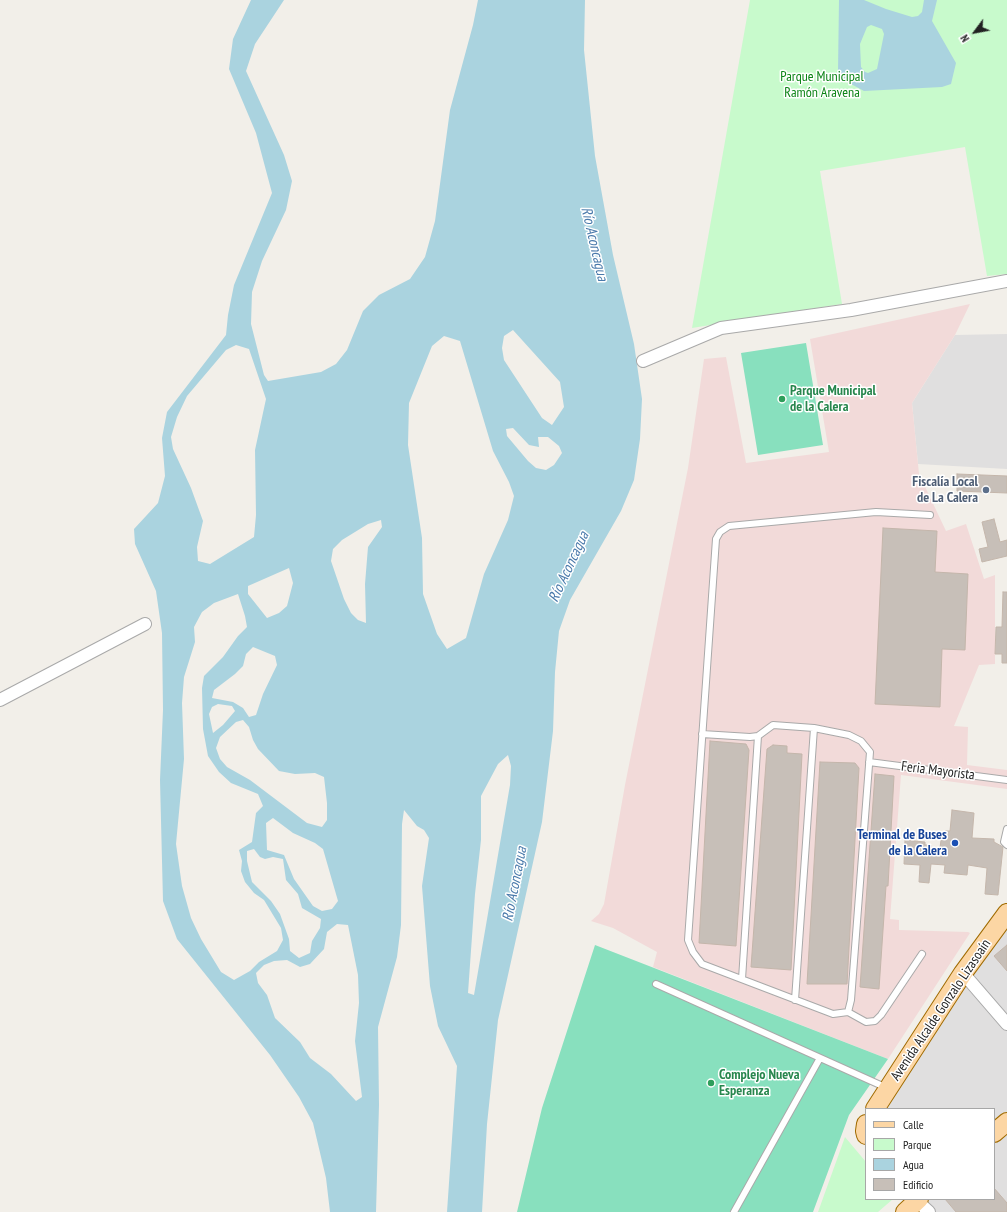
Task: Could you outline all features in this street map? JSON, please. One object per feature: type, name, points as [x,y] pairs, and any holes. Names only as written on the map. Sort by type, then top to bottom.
[{"type":"main road","name":"Avenida Alcalde Gonzalo Lizasoaín","points":[[876,1108],[963,973],[1007,913]]},
{"type":"main road","points":[[995,1132],[1007,1122]]},
{"type":"street","points":[[643,361],[721,328],[851,310],[1007,281]]},
{"type":"street","points":[[0,700],[145,624]]},
{"type":"street","points":[[963,973],[1007,1024]]},
{"type":"lane","points":[[922,954],[875,1021],[866,1022],[848,1012],[833,1014],[702,964],[693,952],[688,940],[716,539],[720,532],[728,526],[876,512],[930,515]]},
{"type":"lane","points":[[702,734],[758,736],[773,726],[814,728],[850,736],[861,741],[870,752],[851,1000],[848,1012]]},
{"type":"lane","points":[[795,1000],[814,728]]},
{"type":"lane","points":[[742,979],[758,736]]},
{"type":"lane","name":"Feria Mayorista","points":[[869,762],[1007,780]]},
{"type":"lane","points":[[1007,829],[1004,842],[1007,845]]},
{"type":"lane","points":[[656,984],[888,1089]]},
{"type":"lane","points":[[734,1212],[820,1058]]},
{"type":"shaded area","points":[[970,304],[955,335],[912,403],[919,474],[946,531],[966,524],[984,579],[995,575],[995,664],[979,665],[954,726],[968,727],[967,765],[1007,770],[1007,789],[901,775],[890,919],[899,920],[899,930],[970,933],[888,1059],[653,967],[657,952],[613,928],[591,921],[599,914],[604,904],[625,785],[688,468],[704,359],[726,357],[746,463],[829,452],[810,339]]},
{"type":"shaded area","points":[[1007,334],[1007,469],[918,464],[912,403],[955,335]]},
{"type":"shaded area","points":[[1007,921],[1007,1212],[936,1212],[926,1200],[995,1200],[995,1108],[888,1108]]},
{"type":"green space","name":"Parque Municipal Ramón Aravena","points":[[750,0],[1007,0],[1007,274],[987,276],[965,147],[820,171],[842,304],[692,328]]},
{"type":"green space","name":"Parque Municipal de la Calera","points":[[806,343],[823,445],[758,455],[741,353]]},
{"type":"green space","name":"Complejo Nueva Esperanza","points":[[595,945],[888,1059],[849,1115],[813,1212],[517,1212],[542,1108]]},
{"type":"green space","points":[[845,1137],[865,1161],[865,1200],[892,1200],[878,1212],[818,1212]]},
{"type":"water","name":"Río Aconcagua","points":[[251,0],[284,0],[255,44],[246,71],[284,155],[292,181],[286,210],[262,261],[252,292],[251,324],[264,375],[268,381],[321,372],[336,364],[347,350],[363,311],[379,295],[410,279],[425,257],[435,221],[450,110],[473,25],[478,0],[585,0],[584,50],[595,156],[613,255],[634,344],[642,399],[640,439],[634,480],[621,511],[570,600],[559,631],[555,672],[553,731],[542,822],[498,1020],[487,1124],[482,1212],[447,1212],[457,1066],[438,1026],[430,986],[422,886],[429,838],[424,830],[417,826],[404,810],[402,824],[401,925],[397,957],[378,1027],[379,1105],[376,1212],[330,1212],[326,1178],[313,1123],[299,1097],[270,1055],[177,939],[163,901],[160,780],[163,710],[162,633],[156,591],[135,544],[134,529],[158,503],[165,476],[162,438],[167,412],[226,335],[234,285],[272,193],[256,133],[229,69],[233,39]],"holes":[[[513,330],[560,382],[564,407],[552,425],[542,418],[504,360],[502,348],[504,336]],[[444,336],[460,341],[493,451],[509,482],[514,496],[508,520],[484,574],[466,638],[447,649],[437,634],[423,594],[422,538],[408,445],[409,403],[432,346]],[[236,345],[249,349],[266,399],[255,450],[256,515],[254,537],[210,564],[198,561],[197,547],[203,521],[191,488],[173,449],[171,437],[177,417],[187,396],[226,350]],[[513,428],[529,445],[539,447],[538,437],[548,437],[559,446],[562,453],[554,465],[546,470],[536,468],[528,461],[507,436],[506,429]],[[381,520],[382,527],[368,547],[365,584],[366,623],[358,620],[351,613],[344,599],[331,561],[333,549],[342,540],[368,524]],[[289,568],[293,583],[287,606],[279,613],[267,618],[248,594],[248,586]],[[238,594],[247,627],[238,636],[223,657],[204,676],[202,688],[203,729],[208,756],[219,772],[231,783],[258,794],[263,806],[256,813],[252,842],[239,850],[242,861],[241,871],[245,882],[254,893],[264,900],[281,928],[283,940],[277,951],[259,962],[250,971],[234,980],[221,972],[201,939],[191,918],[182,886],[176,844],[184,759],[182,703],[184,677],[195,642],[194,627],[202,612],[214,603]],[[253,647],[275,656],[277,665],[263,694],[256,715],[249,717],[243,708],[233,702],[212,698],[214,690],[243,666],[246,654]],[[218,704],[232,706],[235,711],[223,725],[213,733],[209,714],[212,707]],[[243,720],[249,727],[253,740],[258,749],[279,771],[295,774],[315,773],[324,777],[327,820],[322,827],[307,823],[250,780],[227,767],[220,759],[216,748],[220,737],[236,722]],[[508,755],[511,766],[510,785],[474,995],[468,993],[475,894],[481,840],[481,796],[498,764]],[[273,818],[293,833],[315,843],[323,849],[338,901],[332,909],[322,911],[313,906],[294,879],[284,855],[267,850],[266,823]],[[254,849],[260,857],[265,859],[273,857],[283,859],[286,880],[298,894],[302,908],[321,919],[320,928],[312,941],[310,953],[299,958],[290,951],[289,939],[280,914],[271,901],[252,882],[247,861],[247,851]],[[337,924],[348,925],[358,975],[359,1003],[355,1041],[362,1097],[356,1101],[331,1074],[310,1058],[300,1042],[275,1018],[267,995],[258,983],[256,973],[264,965],[274,961],[287,960],[300,967],[310,964],[324,949],[327,932]]]},
{"type":"water","points":[[839,0],[864,0],[912,17],[918,16],[922,12],[924,0],[937,0],[932,21],[956,63],[951,84],[942,87],[864,91],[840,78],[838,71]],"holes":[[[871,25],[882,29],[884,34],[877,69],[868,73],[865,72],[861,67],[860,44],[867,27]]]},
{"type":"building","points":[[957,474],[1007,476],[1007,493],[957,491]]},
{"type":"building","points":[[994,519],[1000,542],[1007,540],[1007,556],[982,562],[979,549],[988,547],[982,522]]},
{"type":"building","points":[[883,528],[937,531],[935,572],[968,574],[965,650],[942,649],[940,707],[875,704]]},
{"type":"building","points":[[1003,592],[1007,592],[1007,663],[1002,663],[1002,654],[995,654],[996,627],[1002,627]]},
{"type":"building","points":[[710,741],[746,744],[749,750],[736,946],[699,943]]},
{"type":"building","points":[[773,745],[787,746],[787,753],[802,754],[791,970],[751,967],[767,749]]},
{"type":"building","points":[[820,762],[855,763],[859,768],[847,984],[807,984]]},
{"type":"building","points":[[875,774],[894,776],[888,886],[886,886],[879,989],[860,987]]},
{"type":"building","points":[[952,810],[974,813],[972,838],[994,839],[994,842],[1003,847],[998,895],[985,894],[987,868],[968,865],[967,875],[944,873],[945,865],[931,864],[929,883],[919,882],[920,865],[904,864],[905,840],[925,842],[925,845],[931,845],[931,848],[940,848],[941,840],[944,840],[945,831],[950,831]]},
{"type":"building","points":[[1007,945],[1007,971],[994,956]]},
{"type":"building","points":[[995,1189],[1007,1203],[1007,1212],[956,1212],[946,1200],[995,1200]]},
{"type":"place","name":"Parque Municipal de la Calera","points":[[782,399]]},
{"type":"place","name":"Fiscalía Local de La Calera","points":[[986,490]]},
{"type":"place","name":"Terminal de Buses de la Calera","points":[[955,843]]},
{"type":"place","name":"Complejo Nueva Esperanza","points":[[711,1083]]}]
